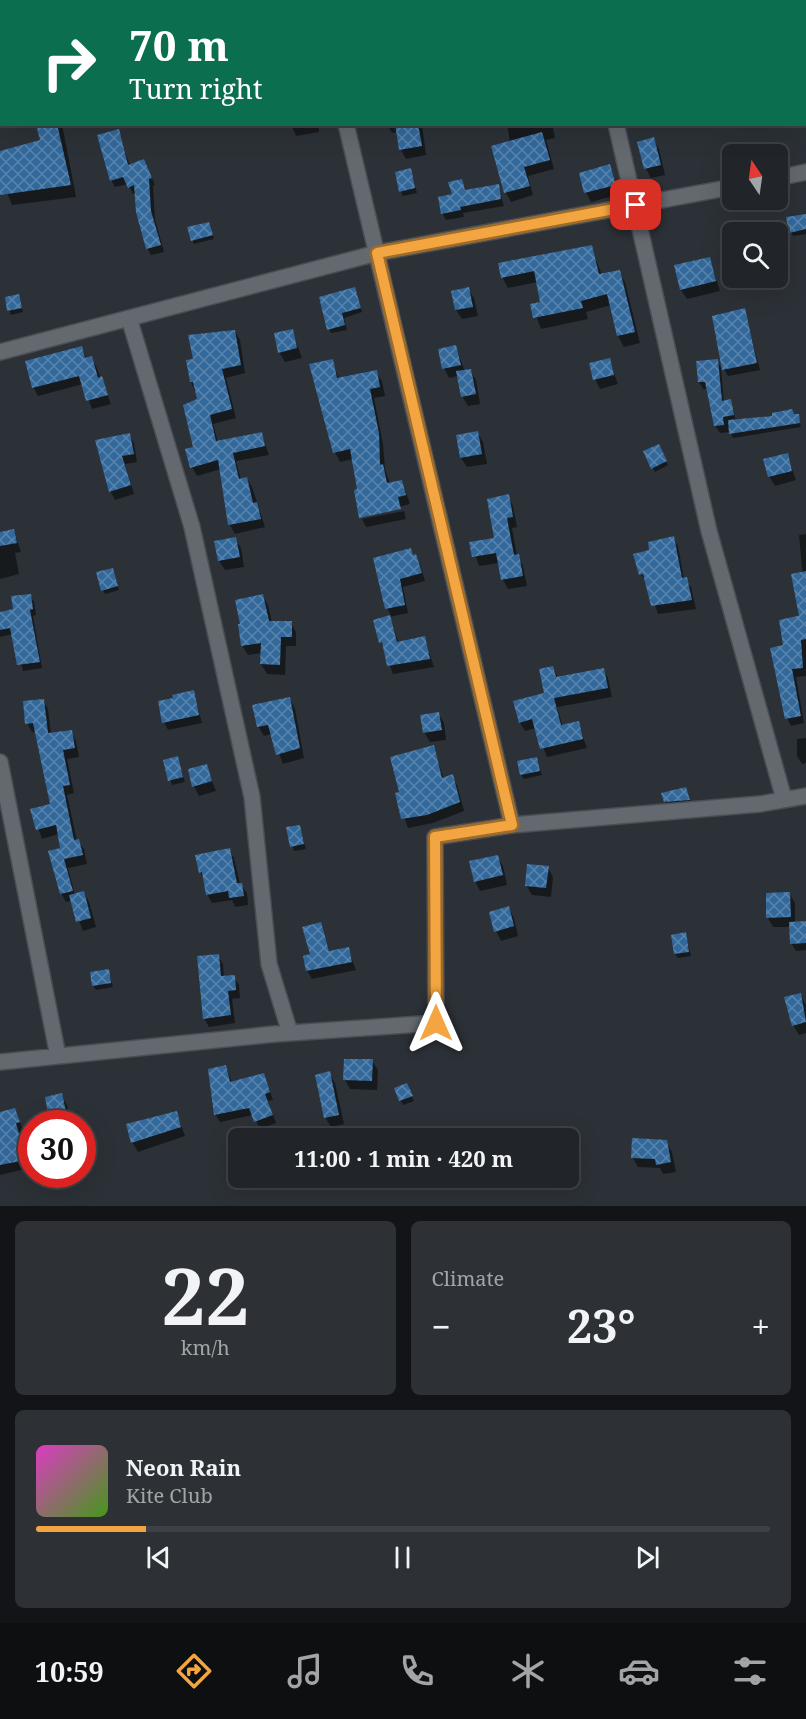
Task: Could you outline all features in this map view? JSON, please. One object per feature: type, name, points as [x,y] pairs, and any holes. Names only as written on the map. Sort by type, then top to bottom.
[{"type":"street","points":[[346,126],[512,825]]},
{"type":"street","points":[[616,126],[709,531],[784,799]]},
{"type":"street","points":[[788,176],[806,172]]},
{"type":"street","points":[[0,352],[377,253],[722,188]]},
{"type":"street","points":[[129,318],[192,527],[252,797],[269,964],[290,1033]]},
{"type":"street","points":[[0,762],[58,1056]]},
{"type":"street","points":[[0,1062],[290,1033],[436,1023],[435,837],[512,825],[760,804],[806,796]]},
{"type":"building","points":[[36,126],[57,126],[71,185],[0,195],[0,151],[40,140]]},
{"type":"building","points":[[395,126],[418,126],[422,146],[399,150]]},
{"type":"building","points":[[119,129],[128,165],[144,159],[152,178],[149,179],[151,211],[161,245],[146,249],[136,212],[134,185],[128,188],[123,177],[110,181],[97,135]]},
{"type":"building","points":[[542,132],[550,160],[524,167],[530,186],[504,193],[491,146]]},
{"type":"building","points":[[654,137],[661,165],[644,169],[637,142]]},
{"type":"building","points":[[610,164],[616,185],[584,193],[579,173]]},
{"type":"building","points":[[411,168],[415,188],[399,192],[395,172]]},
{"type":"building","points":[[462,179],[465,190],[499,184],[501,199],[460,207],[461,210],[441,214],[438,197],[452,194],[448,182]]},
{"type":"building","points":[[806,214],[806,229],[789,233],[786,217]]},
{"type":"building","points":[[209,222],[213,235],[191,241],[187,227]]},
{"type":"building","points":[[592,245],[599,274],[620,270],[635,332],[617,336],[607,294],[581,301],[583,308],[533,318],[530,304],[540,302],[534,271],[501,278],[498,263]]},
{"type":"building","points":[[710,257],[716,281],[680,290],[674,265]]},
{"type":"building","points":[[355,287],[361,308],[342,313],[345,325],[327,330],[319,297]]},
{"type":"building","points":[[469,287],[473,307],[455,310],[451,291]]},
{"type":"building","points":[[19,294],[22,308],[7,311],[5,297]]},
{"type":"building","points":[[745,308],[757,363],[722,370],[712,316]]},
{"type":"building","points":[[293,329],[297,348],[278,353],[274,333]]},
{"type":"building","points":[[235,330],[241,365],[222,369],[232,409],[210,415],[216,441],[262,432],[265,446],[233,453],[239,479],[247,477],[253,503],[257,502],[261,519],[228,525],[218,460],[190,468],[185,449],[193,447],[183,405],[197,399],[193,382],[190,382],[186,360],[193,359],[188,335]]},
{"type":"building","points":[[456,345],[461,365],[442,369],[438,349]]},
{"type":"building","points":[[82,346],[85,358],[92,356],[98,378],[102,376],[108,395],[86,401],[79,376],[32,388],[25,361]]},
{"type":"building","points":[[610,358],[614,375],[593,380],[589,363]]},
{"type":"building","points":[[333,359],[337,378],[377,370],[380,387],[370,389],[379,433],[380,465],[383,464],[387,483],[402,480],[406,495],[398,497],[401,509],[359,518],[350,449],[333,453],[309,364]]},
{"type":"building","points":[[718,359],[722,401],[731,399],[734,415],[723,417],[724,425],[714,426],[705,382],[698,382],[696,361]]},
{"type":"building","points":[[471,369],[476,394],[461,397],[456,371]]},
{"type":"building","points":[[792,409],[794,414],[799,414],[800,423],[729,434],[728,420],[772,416],[772,413]]},
{"type":"building","points":[[478,431],[482,454],[460,458],[456,435]]},
{"type":"building","points":[[130,433],[134,454],[122,456],[131,485],[109,492],[95,440]]},
{"type":"building","points":[[659,444],[667,461],[651,469],[643,451]]},
{"type":"building","points":[[788,453],[792,471],[768,477],[763,459]]},
{"type":"building","points":[[509,494],[513,517],[507,518],[514,555],[519,554],[523,576],[501,580],[496,553],[472,557],[469,542],[494,538],[487,499]]},
{"type":"building","points":[[14,529],[17,543],[0,546],[0,532]]},
{"type":"building","points":[[674,536],[682,578],[687,577],[692,600],[651,606],[643,574],[639,575],[633,554],[649,550],[648,542]]},
{"type":"building","points":[[236,537],[240,557],[218,561],[214,541]]},
{"type":"building","points":[[411,548],[413,555],[416,554],[422,573],[400,579],[405,605],[385,609],[373,558]]},
{"type":"building","points":[[113,568],[118,586],[101,591],[96,572]]},
{"type":"building","points":[[806,571],[806,639],[801,640],[803,668],[792,669],[801,716],[785,719],[770,648],[783,645],[779,620],[799,616],[791,574]]},
{"type":"building","points":[[31,594],[33,609],[30,610],[40,662],[17,665],[10,628],[0,630],[0,612],[13,609],[11,596]]},
{"type":"building","points":[[263,594],[269,621],[292,621],[292,637],[281,637],[280,665],[260,664],[261,643],[241,646],[238,624],[240,624],[235,600]]},
{"type":"building","points":[[390,615],[397,642],[425,636],[430,659],[387,666],[382,642],[379,643],[373,620]]},
{"type":"building","points":[[553,666],[556,677],[604,668],[608,688],[554,698],[561,725],[579,721],[583,739],[540,749],[532,719],[519,723],[513,701],[544,693],[539,669]]},
{"type":"building","points":[[194,690],[199,715],[162,723],[158,701]]},
{"type":"building","points":[[290,697],[300,748],[276,755],[268,725],[257,727],[252,705]]},
{"type":"building","points":[[44,699],[48,733],[72,730],[75,748],[63,750],[70,785],[63,786],[74,840],[79,839],[83,855],[64,859],[73,891],[60,894],[48,851],[60,848],[56,825],[36,830],[30,809],[50,804],[33,723],[25,724],[23,701]]},
{"type":"building","points":[[439,712],[442,730],[423,733],[420,715]]},
{"type":"building","points":[[434,745],[442,778],[453,774],[460,802],[427,815],[401,819],[395,793],[399,792],[390,757]]},
{"type":"building","points":[[178,756],[183,777],[168,781],[163,760]]},
{"type":"building","points":[[537,757],[540,771],[520,775],[517,761]]},
{"type":"building","points":[[207,764],[212,781],[192,787],[188,769]]},
{"type":"building","points":[[686,787],[690,800],[664,802],[661,793]]},
{"type":"building","points":[[300,825],[304,844],[290,847],[286,827]]},
{"type":"building","points":[[230,848],[237,883],[242,883],[244,896],[229,898],[228,891],[206,895],[202,872],[199,873],[195,855]]},
{"type":"building","points":[[498,855],[503,875],[474,882],[469,861]]},
{"type":"building","points":[[527,864],[549,866],[546,888],[525,886]]},
{"type":"building","points":[[84,891],[91,918],[76,922],[69,895]]},
{"type":"building","points":[[790,892],[791,917],[766,918],[766,893]]},
{"type":"building","points":[[509,906],[514,926],[494,932],[489,912]]},
{"type":"building","points":[[806,921],[806,943],[790,944],[789,922]]},
{"type":"building","points":[[321,922],[329,951],[349,947],[352,962],[306,971],[303,956],[310,954],[302,927]]},
{"type":"building","points":[[686,932],[689,952],[674,954],[671,935]]},
{"type":"building","points":[[219,954],[221,976],[235,975],[236,990],[228,991],[231,1015],[203,1019],[197,956]]},
{"type":"building","points":[[109,969],[111,983],[92,986],[90,972]]},
{"type":"building","points":[[801,993],[806,1022],[792,1026],[784,997]]},
{"type":"building","points":[[344,1059],[373,1059],[372,1081],[343,1080]]},
{"type":"building","points":[[226,1065],[230,1082],[264,1073],[270,1092],[265,1094],[273,1115],[254,1122],[249,1108],[214,1115],[208,1069]]},
{"type":"building","points":[[330,1071],[339,1115],[324,1118],[315,1075]]},
{"type":"building","points":[[407,1083],[413,1096],[399,1101],[394,1088]]},
{"type":"building","points":[[62,1093],[66,1110],[47,1110],[45,1097]]},
{"type":"building","points":[[15,1108],[18,1116],[16,1123],[18,1162],[0,1165],[0,1112]]},
{"type":"building","points":[[177,1111],[181,1127],[131,1143],[126,1124]]},
{"type":"building","points":[[632,1138],[667,1140],[671,1162],[656,1165],[655,1159],[631,1158]]},
{"type":"route","points":[[436,1023],[435,837],[512,825],[377,253],[636,205]]}]
